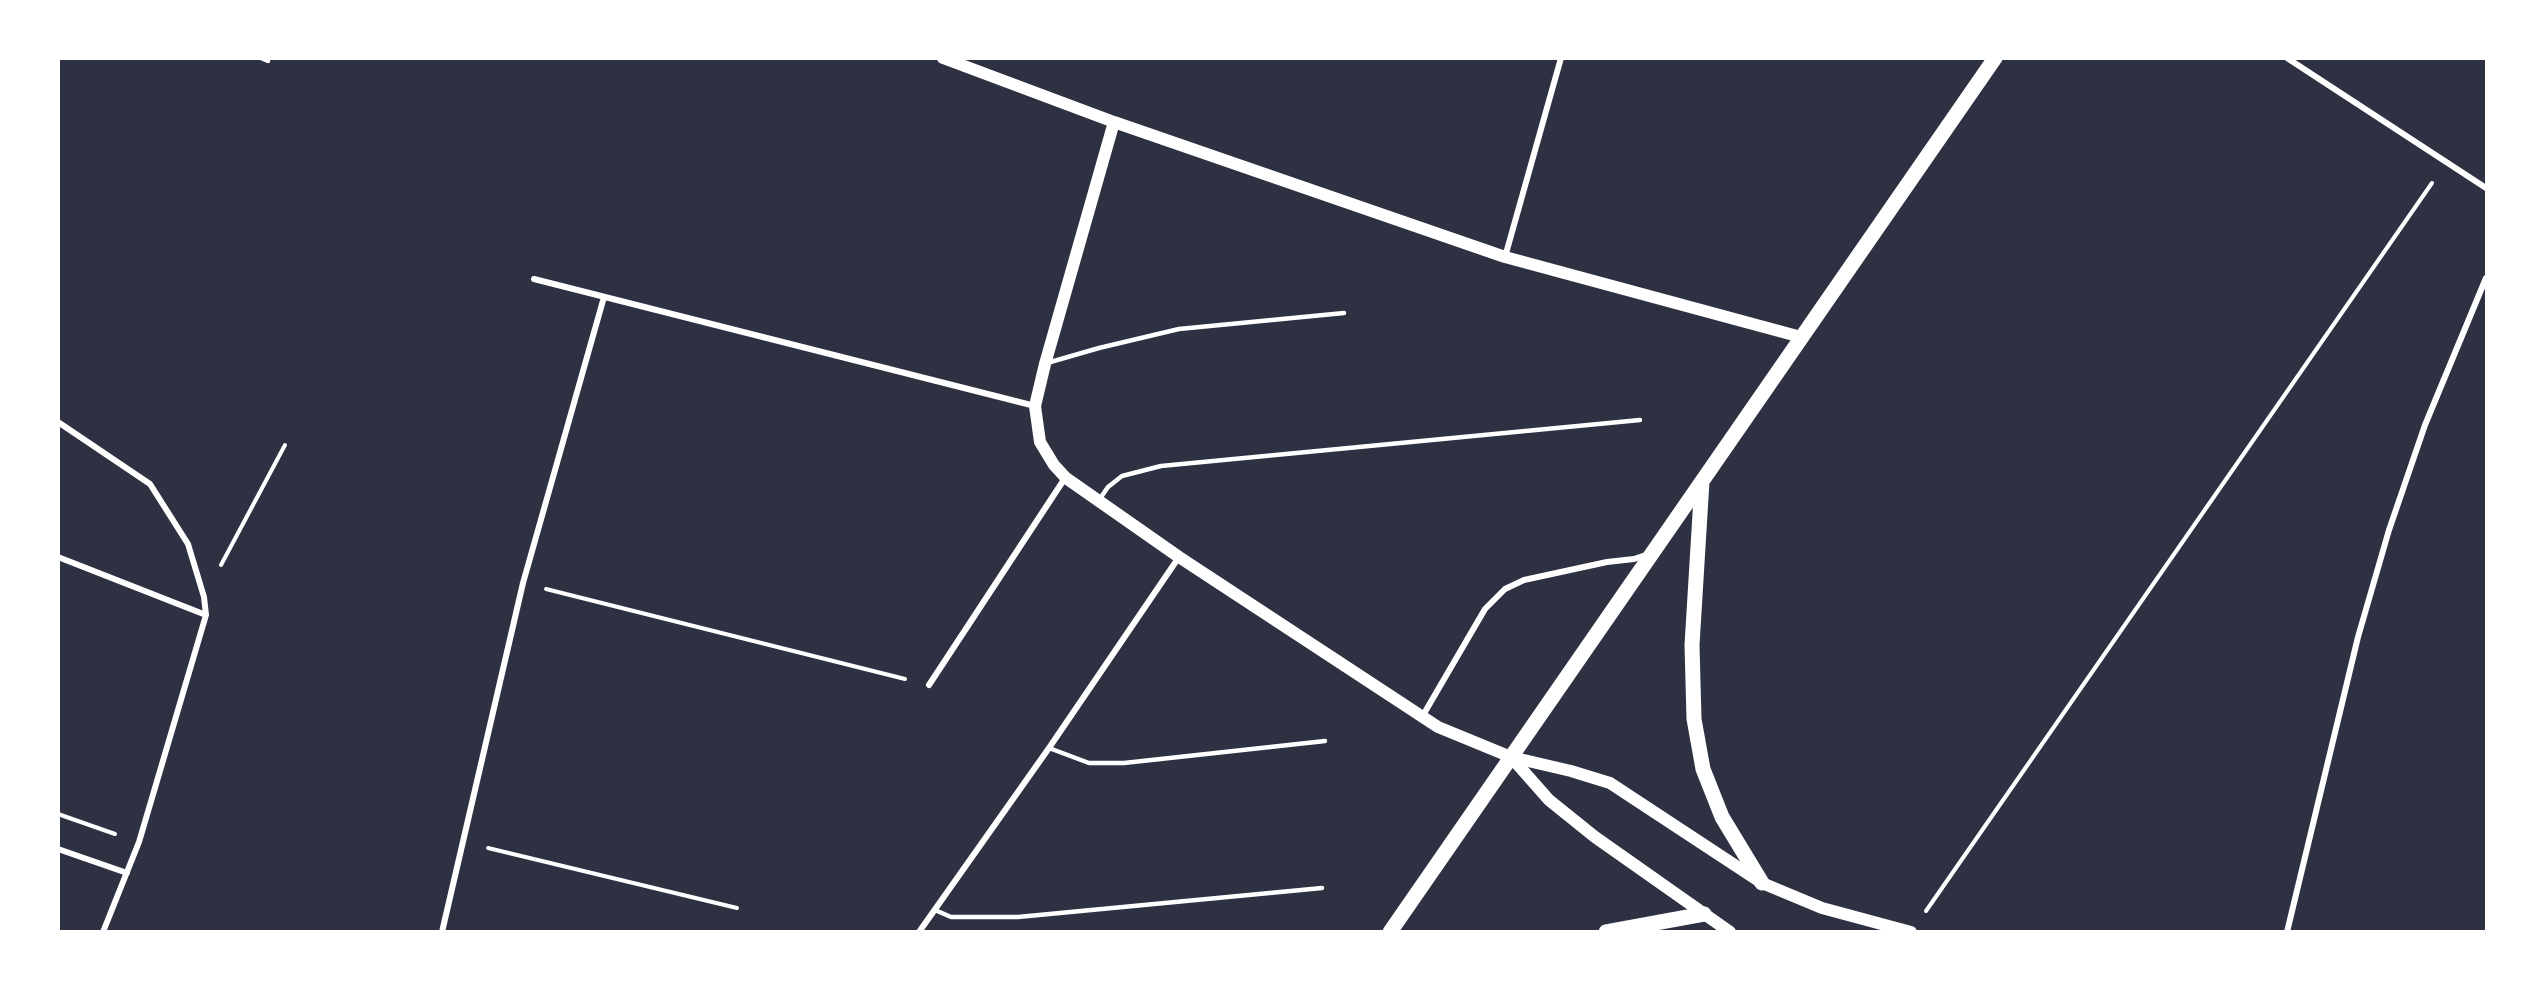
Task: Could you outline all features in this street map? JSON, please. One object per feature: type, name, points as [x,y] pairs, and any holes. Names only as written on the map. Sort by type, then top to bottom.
[{"type":"main road","points":[[943,58],[1114,122],[1504,257],[1801,338]]},
{"type":"main road","points":[[1390,932],[1995,58]]},
{"type":"main road","points":[[1114,122],[1044,364],[1035,406],[1037,430],[1046,453],[1066,478],[1179,557],[1438,727],[1511,757],[1610,783],[1762,883],[1822,908],[1911,932]]},
{"type":"main road","points":[[1702,481],[1692,645],[1694,719],[1703,769],[1722,817],[1762,883]]},
{"type":"main road","points":[[1511,757],[1549,800],[1595,837],[1730,932]]},
{"type":"main road","points":[[1606,932],[1704,914]]},
{"type":"street","points":[[1504,257],[1561,58]]},
{"type":"street","points":[[2287,58],[2487,188]]},
{"type":"street","points":[[2286,932],[2358,638],[2389,530],[2425,425],[2487,278]]},
{"type":"street","points":[[534,279],[1035,406]]},
{"type":"street","points":[[442,932],[523,583],[604,297]]},
{"type":"street","points":[[58,422],[150,484],[188,544],[204,597],[206,615],[139,842],[103,932]]},
{"type":"street","points":[[929,685],[1066,478]]},
{"type":"street","points":[[1422,717],[1485,609],[1505,590],[1524,580],[1607,562],[1634,559],[1653,552]]},
{"type":"street","points":[[58,557],[206,615]]},
{"type":"street","points":[[919,932],[1049,748],[1179,557]]},
{"type":"street","points":[[58,849],[127,873]]},
{"type":"lane","points":[[261,58],[268,61]]},
{"type":"lane","points":[[1044,364],[1098,348],[1179,329],[1344,313]]},
{"type":"lane","points":[[1099,500],[1108,487],[1122,476],[1161,466],[1640,420]]},
{"type":"lane","points":[[1049,748],[1089,763],[1124,763],[1325,741]]},
{"type":"lane","points":[[934,910],[951,917],[1018,917],[1322,888]]},
{"type":"path","points":[[1926,912],[2447,162]]},
{"type":"path","points":[[204,597],[285,445]]},
{"type":"path","points":[[523,583],[929,685]]},
{"type":"path","points":[[58,814],[139,842]]},
{"type":"path","points":[[464,842],[737,908]]}]
